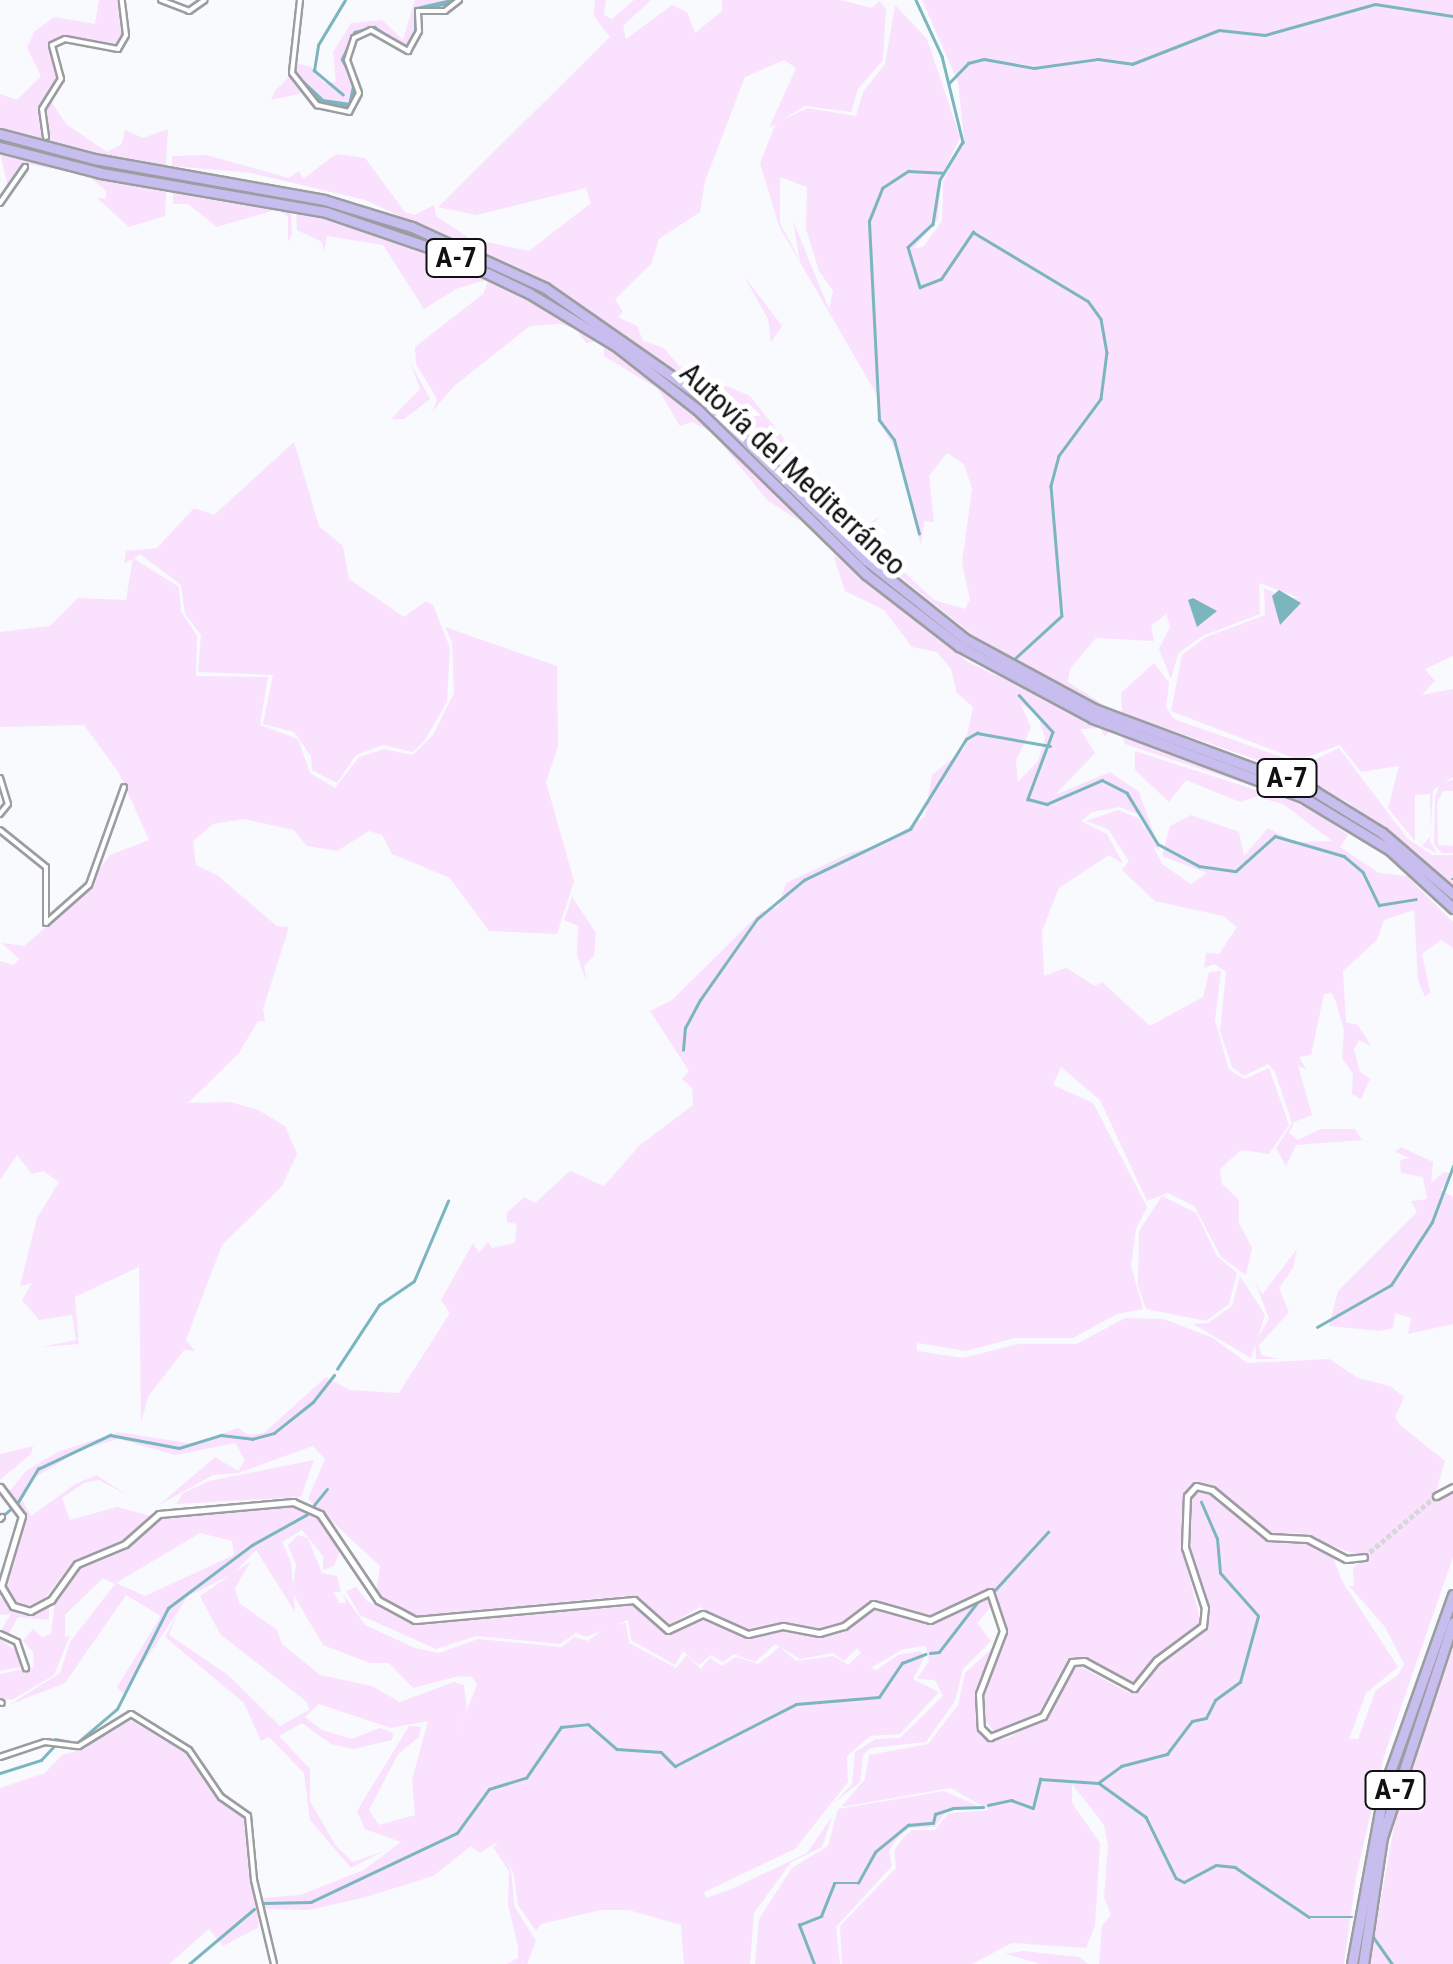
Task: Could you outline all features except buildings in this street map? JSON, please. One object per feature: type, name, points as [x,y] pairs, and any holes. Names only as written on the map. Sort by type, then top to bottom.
[{"type":"highway","name":"Autovía del Mediterráneo","points":[[0,134],[80,156],[324,200],[412,227],[544,288],[700,397],[887,579],[1004,668]]},
{"type":"highway","name":"Autovía del Mediterráneo","points":[[0,147],[101,173],[326,212],[443,252],[529,293],[614,346],[698,410],[866,574],[1004,668],[1128,727],[1272,782],[1357,829],[1453,894]]},
{"type":"highway","name":"Autovía del Mediterráneo","points":[[1128,727],[1314,791],[1418,872]]},
{"type":"highway","points":[[1418,872],[1453,912]]},
{"type":"highway","points":[[1438,1629],[1453,1582]]},
{"type":"highway","name":"A-7","points":[[1352,1964],[1384,1789],[1453,1595]]},
{"type":"highway","name":"A-7","points":[[1363,1964],[1382,1836],[1453,1622]]},
{"type":"street","points":[[46,137],[42,109],[61,79],[52,45],[65,39],[118,49],[126,34],[122,0]]},
{"type":"street","points":[[161,0],[189,11],[205,0]]},
{"type":"street","points":[[300,0],[292,73],[317,105],[342,112],[352,112],[359,93],[347,60],[354,38],[371,30],[408,52],[418,31],[418,12],[444,11],[459,0]]},
{"type":"street","points":[[0,203],[25,167]]},
{"type":"street","points":[[0,778],[8,804],[0,814]]},
{"type":"street","points":[[0,830],[46,866],[46,923],[89,885],[124,787]]},
{"type":"street","points":[[0,1487],[22,1516],[1,1586],[14,1606],[30,1611],[51,1600],[77,1564],[125,1544],[168,1510],[293,1502],[320,1514],[378,1600],[415,1620],[634,1600],[668,1630],[703,1614],[748,1634],[784,1626],[819,1634],[844,1626],[873,1604],[930,1620],[990,1592],[1002,1631],[979,1694],[981,1728],[990,1737],[1044,1716],[1072,1662],[1134,1688],[1203,1626],[1206,1608],[1185,1547],[1186,1496],[1196,1486],[1212,1490],[1270,1537],[1308,1539],[1346,1559],[1364,1557]]},
{"type":"street","points":[[1436,1496],[1453,1487]]},
{"type":"street","points":[[0,1634],[18,1642],[26,1668]]},
{"type":"street","points":[[0,1757],[45,1742],[79,1746],[131,1714],[189,1750],[221,1797],[248,1816],[254,1880],[274,1964]]},
{"type":"shaded area","points":[[99,0],[119,0],[123,39],[117,48],[62,38],[50,43],[58,82],[40,108],[43,135],[50,139],[44,113],[56,92],[51,101],[66,124],[107,152],[122,144],[125,130],[143,138],[168,129],[166,166],[91,154],[0,128],[0,94],[17,100],[41,76],[27,48],[34,32],[54,17],[95,24]]},
{"type":"shaded area","points":[[415,0],[454,0],[417,6],[417,30],[408,48],[373,29],[357,33],[344,63],[357,84],[350,107],[312,97],[294,73],[296,63],[311,67],[324,83],[336,82],[333,52],[351,23],[382,20],[403,40]]},
{"type":"shaded area","points":[[595,0],[606,0],[604,15],[612,19],[634,0],[651,0],[623,26],[626,39],[672,5],[687,12],[695,33],[722,11],[722,0],[840,0],[872,8],[879,1],[886,9],[883,60],[858,89],[851,112],[805,106],[769,128],[796,68],[784,60],[745,77],[705,181],[700,212],[659,239],[651,264],[615,299],[623,312],[618,317],[637,326],[643,341],[664,348],[679,366],[750,396],[790,446],[817,496],[838,507],[844,519],[840,527],[702,392],[550,285],[365,200],[251,173],[172,166],[172,156],[206,155],[289,178],[299,171],[303,179],[336,154],[365,158],[405,212],[415,215],[434,205],[436,216],[469,238],[529,251],[591,203],[586,188],[476,215],[438,207],[610,37],[594,16]]},
{"type":"shaded area","points":[[922,0],[1453,0],[1453,656],[1425,669],[1435,681],[1422,695],[1453,689],[1453,777],[1433,790],[1431,828],[1430,794],[1415,795],[1415,841],[1388,808],[1399,766],[1361,772],[1340,745],[1299,760],[1171,711],[1182,655],[1206,637],[1265,615],[1264,588],[1275,593],[1272,597],[1300,598],[1259,583],[1260,614],[1205,635],[1192,643],[1178,654],[1171,679],[1159,649],[1170,627],[1166,614],[1151,626],[1154,641],[1096,638],[1070,669],[1068,682],[1115,712],[1036,676],[975,637],[844,531],[848,523],[864,526],[880,517],[863,534],[934,600],[965,609],[970,600],[962,563],[972,489],[964,464],[947,453],[929,476],[934,522],[924,521],[921,546],[896,450],[879,422],[877,395],[779,226],[760,163],[776,123],[808,108],[856,116],[863,92],[885,64],[895,5],[927,39],[960,137],[941,178],[938,219],[914,248],[923,247],[942,221],[943,181],[964,140],[958,82]],"holes":[[[780,177],[807,187],[806,229],[819,271],[833,291],[829,309],[793,221],[800,261],[780,223]]]},
{"type":"shaded area","points":[[291,75],[303,93],[271,100],[275,91]]},
{"type":"shaded area","points":[[0,153],[79,174],[22,163],[8,186]]},
{"type":"shaded area","points":[[90,177],[166,192],[165,216],[129,227],[97,198],[106,199],[106,191]]},
{"type":"shaded area","points":[[173,192],[291,210],[292,234],[288,242],[288,217],[278,209],[217,227],[188,204],[173,204]]},
{"type":"shaded area","points":[[296,211],[383,233],[477,273],[519,293],[599,341],[586,343],[576,329],[560,324],[530,326],[454,386],[433,411],[437,399],[416,364],[415,347],[483,294],[489,279],[456,289],[424,309],[383,245],[327,236],[324,251],[322,242],[297,230]]},
{"type":"shaded area","points":[[744,276],[782,326],[771,342],[768,319]]},
{"type":"shaded area","points":[[604,346],[691,412],[772,489],[801,522],[767,500],[713,433],[692,422],[680,426],[658,389],[604,356]]},
{"type":"shaded area","points":[[410,362],[430,399],[404,419],[391,419],[420,389]]},
{"type":"shaded area","points":[[294,442],[319,526],[343,546],[349,579],[404,617],[426,601],[433,605],[450,648],[447,702],[424,741],[413,752],[383,745],[356,755],[337,783],[312,770],[311,756],[294,732],[263,724],[273,675],[198,672],[201,635],[185,614],[181,585],[140,554],[124,564],[126,551],[157,548],[194,508],[214,515]]},
{"type":"shaded area","points":[[833,554],[968,662],[1110,729],[1105,737],[1100,728],[1080,729],[1095,753],[1055,795],[1110,772],[1139,792],[1160,851],[1149,843],[1142,816],[1120,807],[1092,812],[1081,821],[1107,834],[1123,864],[1109,855],[1059,888],[1042,931],[1044,976],[1066,968],[1095,986],[1102,982],[1150,1026],[1203,997],[1209,972],[1221,971],[1215,1020],[1229,1070],[1245,1079],[1269,1068],[1289,1125],[1269,1154],[1241,1150],[1220,1169],[1222,1184],[1239,1200],[1239,1223],[1252,1248],[1246,1275],[1221,1257],[1194,1206],[1168,1193],[1147,1201],[1100,1100],[1061,1067],[1053,1085],[1093,1103],[1147,1207],[1136,1229],[1131,1266],[1143,1309],[1117,1314],[1073,1338],[1015,1338],[966,1351],[917,1343],[917,1351],[963,1358],[1018,1344],[1077,1344],[1125,1318],[1164,1319],[1213,1338],[1247,1363],[1329,1359],[1358,1378],[1390,1386],[1404,1397],[1395,1418],[1445,1461],[1435,1495],[1453,1490],[1453,1557],[1384,1756],[1356,1877],[1344,1964],[1099,1964],[1102,1926],[1111,1915],[1104,1897],[1108,1845],[1104,1825],[1072,1784],[1072,1803],[1100,1843],[1095,1926],[1086,1948],[1012,1943],[972,1964],[842,1964],[840,1926],[896,1868],[894,1851],[902,1839],[912,1830],[935,1830],[948,1813],[989,1810],[951,1788],[841,1807],[865,1779],[869,1755],[928,1744],[958,1705],[965,1673],[994,1647],[977,1694],[978,1729],[988,1740],[1008,1738],[1046,1717],[1064,1673],[1076,1664],[1129,1693],[1142,1690],[1161,1660],[1200,1634],[1209,1617],[1187,1545],[1189,1498],[1197,1490],[1216,1496],[1268,1539],[1306,1541],[1333,1557],[1342,1581],[1398,1667],[1366,1693],[1349,1739],[1358,1739],[1376,1690],[1398,1675],[1404,1664],[1385,1627],[1349,1586],[1354,1586],[1353,1568],[1364,1558],[1300,1533],[1270,1535],[1198,1482],[1183,1500],[1182,1548],[1201,1623],[1163,1650],[1136,1684],[1091,1660],[1068,1660],[1038,1715],[995,1733],[983,1717],[983,1690],[1006,1639],[992,1589],[928,1617],[878,1601],[838,1626],[814,1631],[779,1623],[747,1631],[700,1607],[667,1626],[641,1598],[626,1596],[414,1616],[376,1593],[380,1566],[308,1499],[325,1459],[313,1446],[238,1473],[213,1475],[159,1505],[215,1457],[238,1471],[245,1460],[235,1443],[176,1455],[118,1439],[80,1450],[34,1478],[22,1500],[31,1516],[74,1485],[96,1475],[129,1496],[99,1480],[84,1483],[62,1498],[70,1520],[117,1507],[151,1516],[122,1543],[69,1567],[40,1604],[20,1605],[4,1589],[24,1515],[9,1492],[26,1471],[58,1452],[118,1432],[193,1444],[238,1428],[248,1435],[264,1433],[326,1377],[350,1390],[399,1393],[450,1313],[441,1300],[473,1243],[479,1253],[488,1242],[492,1248],[515,1243],[517,1224],[507,1222],[507,1213],[524,1197],[535,1203],[570,1171],[604,1186],[639,1146],[693,1105],[692,1088],[682,1079],[689,1071],[650,1011],[672,1000],[761,912],[778,907],[786,883],[852,852],[880,846],[925,816],[932,775],[964,749],[973,707],[957,693],[951,669],[937,652],[912,647],[884,610],[845,591]],"holes":[[[1020,703],[1038,715],[1045,739],[1038,761],[1018,782],[1016,761],[1031,727]]]},
{"type":"shaded area","points":[[133,558],[179,587],[181,611],[197,636],[196,676],[268,677],[260,725],[298,739],[310,773],[335,788],[359,757],[384,749],[413,755],[433,735],[454,693],[452,642],[445,627],[557,666],[558,747],[546,782],[574,881],[557,934],[489,931],[450,878],[392,854],[382,835],[369,831],[337,851],[307,846],[294,830],[244,819],[213,824],[193,841],[196,865],[217,875],[277,926],[289,927],[263,1009],[265,1021],[258,1021],[239,1053],[188,1103],[231,1102],[258,1110],[285,1126],[297,1154],[282,1186],[222,1245],[186,1340],[195,1351],[184,1350],[148,1397],[141,1423],[139,1267],[75,1297],[79,1344],[42,1347],[76,1340],[72,1315],[39,1320],[22,1300],[32,1283],[20,1286],[37,1218],[59,1182],[43,1171],[32,1174],[17,1155],[0,1180],[0,961],[13,965],[19,959],[2,943],[24,946],[77,900],[110,855],[149,840],[119,773],[84,725],[0,727],[0,632],[50,626],[78,598],[126,600]]},
{"type":"shaded area","points":[[1154,663],[1169,683],[1166,707],[1174,719],[1304,765],[1339,748],[1407,838],[1432,855],[1453,855],[1453,886],[1348,802],[1269,764],[1122,713],[1121,693]]},
{"type":"shaded area","points":[[1122,734],[1261,785],[1317,813],[1348,835],[1340,847],[1379,873],[1407,876],[1453,922],[1453,948],[1441,940],[1422,954],[1430,992],[1425,997],[1418,980],[1414,910],[1384,920],[1377,940],[1343,971],[1346,1022],[1358,1025],[1371,1046],[1359,1040],[1354,1049],[1360,1072],[1370,1079],[1361,1099],[1352,1094],[1353,1074],[1342,1058],[1344,1031],[1336,1002],[1332,993],[1324,994],[1311,1055],[1299,1057],[1306,1069],[1298,1066],[1312,1115],[1294,1122],[1289,1133],[1298,1140],[1321,1129],[1355,1129],[1362,1140],[1296,1145],[1286,1166],[1276,1148],[1292,1123],[1275,1072],[1268,1064],[1244,1076],[1232,1067],[1220,1031],[1226,972],[1214,964],[1204,968],[1206,953],[1219,954],[1237,927],[1223,916],[1155,901],[1122,870],[1129,861],[1108,829],[1086,821],[1118,810],[1140,819],[1162,864],[1191,884],[1207,873],[1162,856],[1170,826],[1191,815],[1239,832],[1244,856],[1268,828],[1293,842],[1332,841],[1283,804],[1264,799],[1267,791],[1125,744]]},
{"type":"shaded area","points":[[1135,751],[1262,795],[1240,802],[1186,780],[1169,802],[1135,770]]},
{"type":"shaded area","points":[[1453,780],[1453,791],[1443,791],[1437,803],[1438,845],[1453,846],[1453,853],[1442,853],[1434,845],[1435,798],[1440,784]]},
{"type":"shaded area","points":[[1430,837],[1437,853],[1422,846]]},
{"type":"shaded area","points":[[572,897],[596,933],[594,956],[584,966],[587,983],[577,955],[578,926],[564,920]]},
{"type":"shaded area","points":[[1401,1147],[1433,1162],[1431,1183],[1444,1172],[1453,1174],[1441,1190],[1453,1197],[1453,1324],[1408,1334],[1411,1318],[1395,1313],[1393,1328],[1379,1331],[1329,1326],[1338,1291],[1417,1212],[1411,1201],[1427,1199],[1423,1177],[1401,1173],[1400,1160],[1410,1158],[1395,1152]]},
{"type":"shaded area","points":[[1162,1196],[1196,1213],[1217,1256],[1237,1273],[1229,1304],[1206,1321],[1146,1309],[1138,1286],[1139,1231]]},
{"type":"shaded area","points":[[1297,1249],[1293,1268],[1279,1288],[1289,1312],[1259,1345],[1261,1355],[1278,1359],[1256,1359],[1255,1342],[1269,1319],[1254,1278],[1262,1295]]},
{"type":"shaded area","points":[[1240,1276],[1265,1315],[1251,1358],[1193,1324],[1208,1323],[1232,1306]]},
{"type":"shaded area","points":[[33,1446],[31,1454],[0,1480],[0,1454]]},
{"type":"shaded area","points":[[314,1460],[301,1497],[176,1504],[183,1493],[209,1481]]},
{"type":"shaded area","points":[[298,1505],[318,1515],[340,1551],[334,1566],[323,1570],[323,1556],[302,1530],[282,1542],[291,1562],[295,1612],[256,1550],[233,1574],[188,1596],[123,1694],[117,1687],[161,1616],[126,1595],[65,1683],[9,1705],[60,1673],[70,1642],[115,1584],[103,1578],[65,1615],[65,1637],[70,1636],[54,1675],[12,1700],[0,1698],[0,1674],[34,1667],[33,1652],[23,1641],[33,1629],[42,1637],[51,1634],[55,1600],[73,1572],[126,1546],[164,1515]],"holes":[[[200,1533],[232,1541],[234,1555],[145,1596],[116,1583]]]},
{"type":"shaded area","points":[[298,1535],[308,1538],[322,1573],[337,1576],[341,1592],[333,1592],[340,1603],[346,1603],[344,1595],[365,1625],[415,1648],[439,1653],[478,1639],[562,1647],[574,1637],[588,1641],[608,1626],[626,1623],[629,1643],[676,1668],[687,1655],[701,1669],[710,1658],[722,1666],[736,1657],[758,1664],[780,1647],[796,1661],[834,1656],[848,1665],[861,1653],[875,1671],[898,1655],[920,1651],[925,1656],[913,1679],[939,1692],[900,1734],[870,1736],[847,1756],[848,1782],[795,1849],[704,1892],[706,1898],[734,1888],[807,1853],[832,1817],[822,1847],[791,1862],[754,1913],[750,1964],[684,1964],[681,1925],[629,1910],[601,1910],[541,1924],[536,1931],[518,1905],[514,1876],[507,1859],[512,1876],[514,1906],[536,1941],[527,1964],[507,1964],[518,1958],[518,1946],[508,1904],[509,1871],[493,1847],[499,1841],[480,1853],[471,1846],[433,1876],[366,1897],[309,1910],[265,1909],[263,1898],[300,1895],[364,1870],[401,1842],[365,1829],[357,1811],[409,1726],[421,1727],[419,1737],[398,1754],[369,1810],[379,1825],[415,1815],[412,1780],[428,1721],[391,1728],[319,1704],[305,1717],[322,1730],[352,1739],[380,1728],[393,1733],[392,1740],[353,1749],[331,1744],[302,1723],[279,1736],[310,1769],[310,1801],[336,1846],[353,1862],[384,1851],[351,1868],[310,1820],[304,1773],[269,1737],[261,1741],[244,1703],[165,1637],[178,1612],[169,1635],[228,1675],[280,1726],[309,1710],[307,1702],[220,1634],[200,1596],[251,1561],[235,1588],[239,1603],[277,1630],[282,1644],[320,1675],[372,1686],[400,1702],[454,1682],[464,1685],[467,1709],[453,1744],[477,1685],[472,1677],[459,1676],[413,1688],[389,1663],[370,1663],[323,1645],[292,1592],[296,1565],[288,1545]]},
{"type":"shaded area","points":[[356,1587],[367,1601],[417,1623],[632,1602],[663,1632],[706,1616],[750,1638],[781,1628],[819,1638],[876,1606],[934,1623],[986,1593],[996,1601],[977,1623],[991,1641],[963,1669],[955,1701],[926,1742],[871,1748],[863,1755],[860,1782],[835,1802],[852,1784],[855,1752],[876,1739],[900,1738],[943,1696],[935,1680],[917,1679],[929,1661],[926,1646],[904,1649],[872,1667],[857,1648],[844,1661],[833,1653],[800,1659],[775,1644],[755,1662],[734,1654],[723,1662],[711,1655],[699,1665],[683,1651],[675,1665],[631,1640],[628,1620],[586,1637],[576,1633],[560,1644],[476,1636],[436,1649],[360,1615],[346,1591]]},
{"type":"shaded area","points":[[0,1597],[25,1615],[49,1607],[49,1620],[18,1617],[9,1634],[1,1630],[11,1614],[0,1615]]},
{"type":"shaded area","points":[[0,1639],[21,1654],[20,1667],[0,1671]]},
{"type":"shaded area","points":[[1453,1649],[1453,1964],[1369,1964],[1399,1800]]},
{"type":"shaded area","points":[[127,1718],[188,1755],[217,1796],[247,1818],[259,1927],[223,1946],[209,1929],[169,1964],[0,1964],[0,1788],[45,1773],[62,1755],[84,1749]]},
{"type":"shaded area","points":[[944,1791],[985,1809],[947,1810],[935,1827],[909,1828],[896,1840],[889,1851],[892,1866],[836,1927],[840,1964],[755,1964],[759,1919],[792,1868],[828,1846],[838,1809]]},
{"type":"shaded area","points":[[1023,1951],[1079,1957],[1088,1964],[1041,1964],[1005,1954]]},
{"type":"water","points":[[1279,590],[1301,603],[1280,625],[1272,596]]},
{"type":"water","points":[[1193,598],[1217,611],[1197,627],[1188,600]]},
{"type":"waterway","points":[[343,95],[314,71],[318,45],[345,0]]},
{"type":"waterway","points":[[303,83],[322,101],[350,105],[355,81],[343,59],[355,33],[374,28],[406,50],[416,32],[416,9],[456,0]]},
{"type":"waterway","points":[[916,0],[942,56],[963,142],[940,180],[933,224],[908,247],[920,287],[941,279],[973,232],[1088,301],[1101,319],[1107,352],[1101,399],[1059,456],[1051,486],[1062,616],[1014,660]]},
{"type":"waterway","points":[[949,83],[968,63],[984,59],[1034,68],[1098,59],[1132,64],[1219,30],[1265,35],[1375,4],[1453,16]]},
{"type":"waterway","points":[[919,534],[894,440],[879,420],[869,221],[882,188],[908,171],[942,173]]},
{"type":"waterway","points":[[1019,695],[1053,732],[1028,799],[1047,804],[1102,780],[1127,793],[1158,844],[1199,866],[1236,871],[1275,836],[1344,856],[1363,872],[1379,905],[1416,899]]},
{"type":"waterway","points":[[683,1050],[685,1028],[700,1000],[757,919],[804,880],[910,829],[966,739],[977,733],[1050,746]]},
{"type":"waterway","points":[[1317,1327],[1391,1285],[1432,1222],[1453,1166]]},
{"type":"waterway","points":[[337,1369],[379,1305],[414,1281],[448,1201]]},
{"type":"waterway","points":[[18,1502],[38,1469],[110,1435],[179,1448],[221,1435],[252,1439],[274,1433],[313,1402],[334,1375]]},
{"type":"waterway","points":[[55,1739],[77,1743],[117,1709],[168,1608],[252,1545],[306,1515],[327,1489]]},
{"type":"waterway","points":[[988,1805],[1011,1800],[1033,1808],[1040,1779],[1098,1783],[1121,1766],[1167,1754],[1192,1721],[1206,1718],[1215,1700],[1240,1682],[1258,1616],[1220,1573],[1217,1539],[1201,1502]]},
{"type":"waterway","points":[[5,1514],[13,1507]]},
{"type":"waterway","points":[[994,1591],[1048,1532]]},
{"type":"waterway","points":[[930,1653],[939,1652],[979,1600]]},
{"type":"waterway","points":[[263,1903],[311,1902],[457,1833],[489,1789],[526,1778],[561,1727],[588,1724],[617,1749],[661,1752],[675,1766],[796,1704],[879,1697],[902,1663],[925,1654]]},
{"type":"waterway","points":[[0,1773],[41,1760],[54,1746]]},
{"type":"waterway","points":[[1099,1783],[1146,1817],[1176,1878],[1184,1882],[1216,1865],[1235,1867],[1309,1917],[1352,1917]]},
{"type":"waterway","points":[[814,1964],[799,1925],[821,1916],[834,1883],[858,1883],[875,1852],[908,1825],[933,1823],[935,1814],[953,1808],[983,1807]]},
{"type":"waterway","points":[[189,1964],[254,1909]]},
{"type":"waterway","points":[[1372,1935],[1392,1964]]},
{"type":"tunnel","points":[[1364,1557],[1436,1496]]}]
